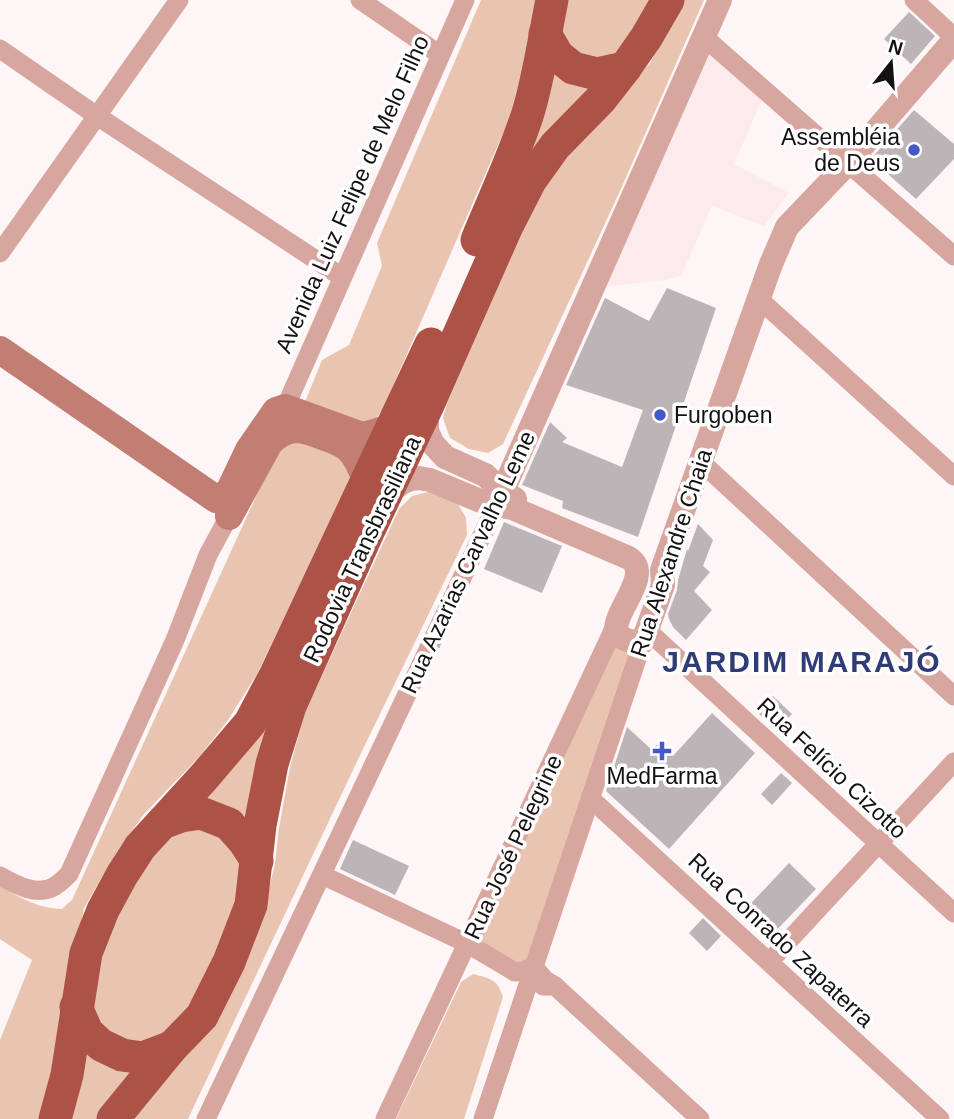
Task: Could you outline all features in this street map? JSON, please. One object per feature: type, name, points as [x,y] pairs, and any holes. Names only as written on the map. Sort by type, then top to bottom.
[{"type":"highway","name":"Rodovia Transbrasiliana","points":[[113,1119],[172,1047],[202,1016],[229,962],[251,905],[260,825],[272,764],[290,706],[376,488],[392,427],[456,289],[509,165],[527,116],[541,65],[552,0]]},
{"type":"highway","name":"Rodovia Transbrasiliana","points":[[55,1119],[67,1075],[86,953],[103,910],[122,875],[140,847],[250,723],[376,488],[428,407],[507,226],[530,181],[555,146],[600,100],[625,68],[668,0]]},
{"type":"highway","points":[[545,34],[558,56],[573,68],[597,74],[625,68]]},
{"type":"highway","points":[[162,822],[201,813],[229,824],[257,861]]},
{"type":"highway","points":[[76,1007],[87,1032],[101,1045],[122,1055],[143,1058],[172,1047]]},
{"type":"main road","points":[[0,349],[225,501]]},
{"type":"main road","points":[[0,370],[213,516],[269,443],[278,434],[291,429],[302,428],[350,449],[376,488]]},
{"type":"main road","points":[[225,501],[248,450],[276,411],[285,408],[362,436],[392,427]]},
{"type":"street","points":[[0,253],[179,0]]},
{"type":"street","points":[[360,0],[439,54]]},
{"type":"street","name":"Avenida Luiz Felipe de Melo Filho","points":[[285,408],[464,0]]},
{"type":"street","name":"Rua Azarias Carvalho Leme","points":[[206,1119],[500,497],[720,0]]},
{"type":"street","points":[[914,0],[954,39]]},
{"type":"street","points":[[704,37],[954,256]]},
{"type":"street","name":"Rua Alexandre Chaia","points":[[483,1119],[663,585],[662,570],[787,227],[848,163],[954,39]]},
{"type":"street","points":[[0,49],[97,116],[342,276]]},
{"type":"street","points":[[759,299],[954,476]]},
{"type":"street","points":[[428,407],[427,431],[433,444],[445,457],[485,475],[500,497]]},
{"type":"street","points":[[700,461],[954,695]]},
{"type":"street","points":[[376,488],[419,478],[483,502],[500,497],[517,500],[648,554],[662,570]]},
{"type":"street","name":"Rua José Pelegrine","points":[[385,1119],[638,573],[635,563],[629,558],[512,508],[500,497]]},
{"type":"street","points":[[0,876],[24,888],[40,891],[54,887],[69,874],[175,640],[208,555],[225,501]]},
{"type":"street","points":[[619,618],[618,633],[624,640],[633,642],[647,631]]},
{"type":"street","name":"Rua Felício Cizotto","points":[[647,631],[954,914]]},
{"type":"street","points":[[769,962],[954,762]]},
{"type":"street","name":"Rua Conrado Zapaterra","points":[[590,798],[940,1119]]},
{"type":"street","points":[[321,878],[515,972],[533,966],[545,980],[555,986],[700,1119]]},
{"type":"street","points":[[466,947],[526,989],[555,986]]},
{"type":"shaded area","points":[[481,0],[537,0],[525,61],[508,122],[383,409],[371,421],[347,419],[305,402],[322,360],[349,345],[382,266],[377,243]]},
{"type":"shaded area","points":[[559,0],[659,0],[624,55],[577,63],[556,17]]},
{"type":"shaded area","points":[[684,0],[704,0],[620,191],[503,444],[488,453],[469,449],[450,438],[443,418],[447,403],[536,201],[565,159],[650,63]]},
{"type":"shaded area","points":[[709,53],[762,99],[734,164],[789,193],[764,226],[712,206],[681,276],[605,287]]},
{"type":"shaded area","points":[[553,61],[600,83],[541,154],[528,148]]},
{"type":"shaded area","points":[[288,440],[319,447],[335,454],[342,460],[351,479],[257,674],[228,720],[200,756],[144,814],[118,850],[84,908],[40,1119],[0,1119],[0,1040],[32,960],[0,939],[0,886],[45,907],[62,909],[72,900],[279,446]]},
{"type":"shaded area","points":[[428,492],[458,504],[466,518],[467,535],[188,1119],[125,1119],[263,913],[275,864],[290,767],[305,712],[399,509],[412,496]]},
{"type":"shaded area","points":[[614,644],[632,650],[528,958],[523,963],[515,964],[480,944],[480,938]]},
{"type":"shaded area","points":[[282,687],[250,818],[201,797]]},
{"type":"shaded area","points":[[193,822],[236,840],[243,890],[193,1009],[146,1053],[93,1031],[88,974],[151,847]]},
{"type":"shaded area","points":[[473,974],[492,980],[503,997],[464,1119],[396,1119],[461,982]]},
{"type":"shaded area","points":[[80,1034],[148,1065],[102,1119],[65,1119]]},
{"type":"building","points":[[909,12],[935,36],[911,64],[884,39]]},
{"type":"building","name":"Assembléia de Deus","points":[[914,110],[954,144],[954,159],[916,199],[871,159]]},
{"type":"building","name":"Furgoben","points":[[667,288],[716,308],[638,537],[562,508],[563,501],[522,485],[550,422],[567,438],[562,442],[622,467],[643,410],[566,385],[605,298],[649,321]]},
{"type":"building","points":[[504,522],[562,546],[542,593],[484,569]]},
{"type":"building","points":[[698,524],[713,540],[703,566],[710,572],[694,591],[712,610],[686,640],[673,627],[668,614],[687,549],[688,551]]},
{"type":"building","points":[[773,696],[792,714],[776,730],[757,712]]},
{"type":"building","points":[[712,713],[755,753],[669,849],[606,791],[627,727],[652,750],[659,742],[674,755]]},
{"type":"building","points":[[781,773],[792,783],[772,805],[761,794]]},
{"type":"building","points":[[353,840],[409,866],[395,895],[340,869]]},
{"type":"building","points":[[789,863],[816,889],[769,938],[742,913]]},
{"type":"building","points":[[703,918],[721,936],[707,951],[689,933]]},
{"type":"place","name":"Assembléia de Deus","points":[[914,150]]},
{"type":"place","name":"Furgoben","points":[[660,415]]},
{"type":"place","name":"MedFarma","points":[[662,751]]},
{"type":"district","name":"JARDIM MARAJÓ","points":[[802,662]]}]
